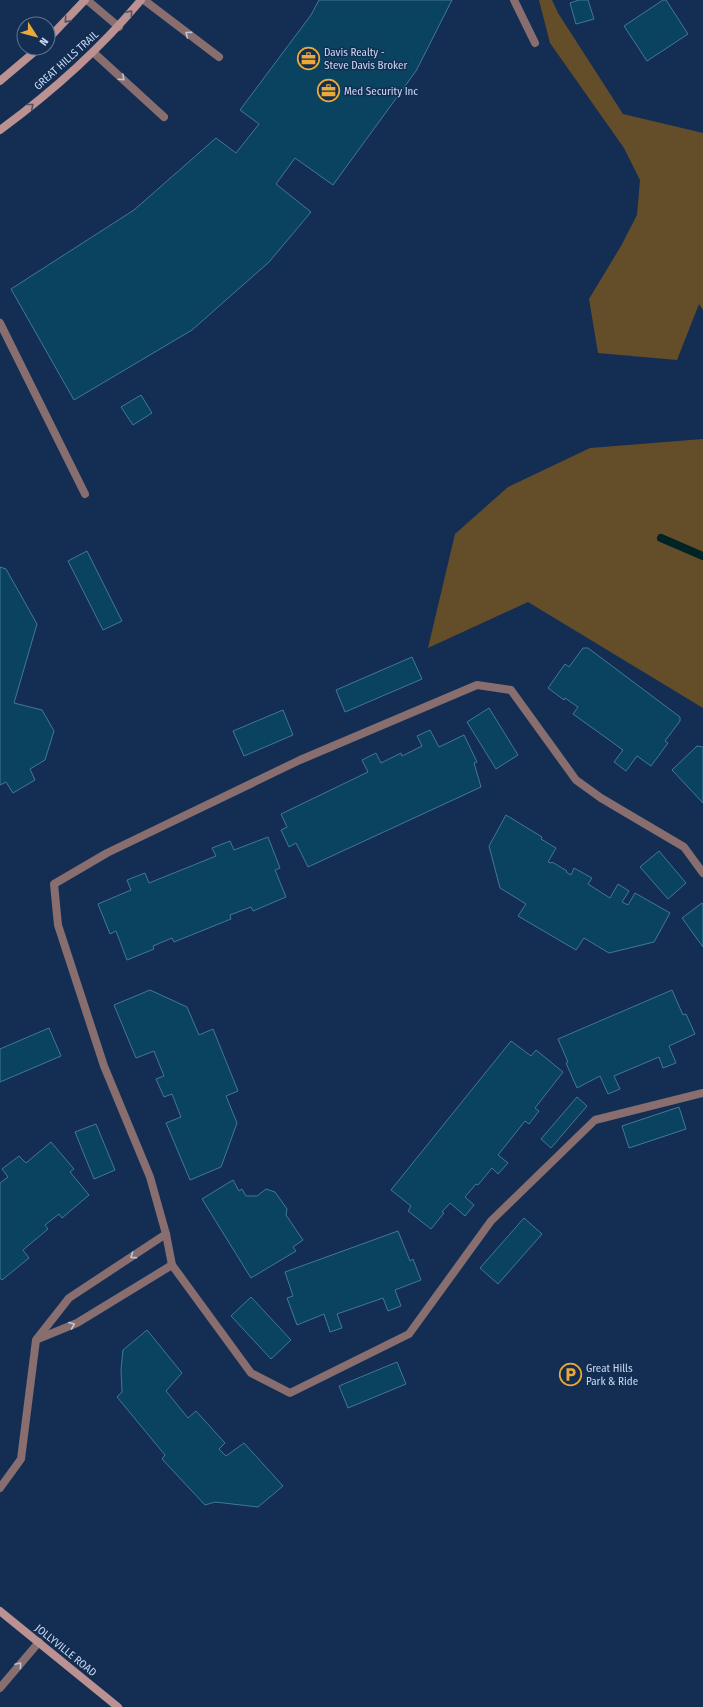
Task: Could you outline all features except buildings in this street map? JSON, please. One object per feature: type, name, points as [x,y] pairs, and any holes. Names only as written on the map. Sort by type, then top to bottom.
[{"type":"street","points":[[56,31],[86,0],[119,27]]},
{"type":"street","points":[[142,0],[219,57]]},
{"type":"street","name":"GREAT HILLS TRAIL","points":[[0,130],[68,76],[119,27],[142,0]]},
{"type":"street","points":[[514,0],[535,43]]},
{"type":"street","points":[[93,52],[164,117]]},
{"type":"street","points":[[0,81],[30,56]]},
{"type":"street","points":[[0,323],[85,494]]},
{"type":"street","points":[[703,873],[684,846],[601,798],[576,780],[511,690],[477,684],[300,760],[106,853],[54,884],[58,925],[104,1066],[150,1177],[166,1234],[172,1266],[251,1373],[290,1393],[409,1334],[491,1221],[595,1120],[703,1093]]},
{"type":"street","points":[[0,1488],[21,1459],[36,1340],[69,1298],[166,1234]]},
{"type":"street","points":[[36,1340],[77,1323],[172,1266]]},
{"type":"street","name":"JOLLYVILLE ROAD","points":[[0,1611],[118,1707]]},
{"type":"street","points":[[0,1688],[39,1642]]},
{"type":"shaded area","points":[[539,0],[552,0],[558,13],[623,114],[703,133],[703,310],[699,304],[677,360],[598,353],[589,299],[621,246],[637,215],[640,180],[624,148],[550,43]]},
{"type":"shaded area","points":[[703,439],[703,708],[528,602],[428,648],[455,534],[508,487],[590,448]]},
{"type":"waterway","points":[[661,538],[703,556]]},
{"type":"place","name":"Davis Realty - Steve Davis Broker","points":[[308,58]]},
{"type":"place","name":"Med Security Inc","points":[[329,91]]},
{"type":"place","name":"Great Hills Park & Ride","points":[[571,1374]]}]
